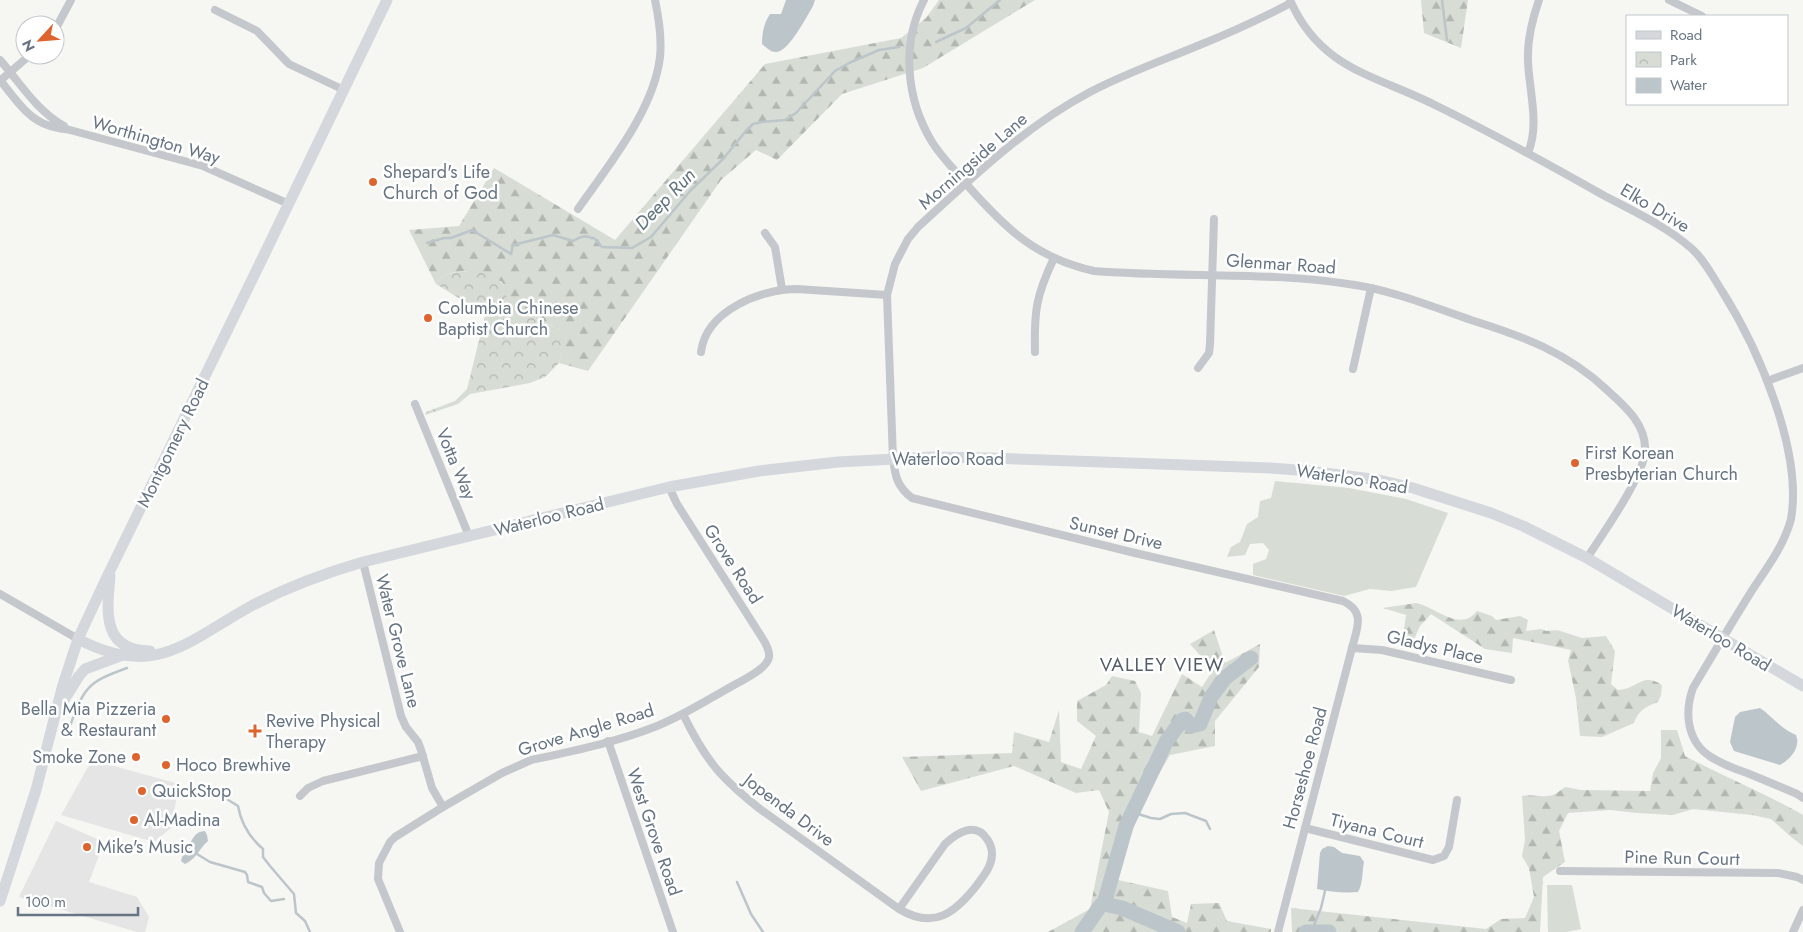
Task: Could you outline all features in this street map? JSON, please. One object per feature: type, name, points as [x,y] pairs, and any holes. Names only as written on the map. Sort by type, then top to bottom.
[{"type":"main road","name":"Montgomery Road","points":[[0,901],[36,790],[62,688],[78,639],[387,0]]},
{"type":"main road","name":"Waterloo Road","points":[[78,639],[120,656],[147,656],[175,650],[253,606],[305,581],[363,562],[669,488],[759,471],[838,462],[893,458],[979,458],[1262,468],[1345,475],[1413,488],[1491,513],[1523,526],[1587,558],[1803,686]]},
{"type":"main road","points":[[111,570],[107,617],[115,635],[120,641],[137,650],[175,650]]},
{"type":"main road","points":[[57,711],[85,669],[120,656]]},
{"type":"street","points":[[63,15],[71,0]]},
{"type":"street","points":[[578,209],[632,129],[645,106],[653,86],[660,59],[658,16],[655,0]]},
{"type":"street","name":"Glenmar Road","points":[[924,0],[913,30],[909,67],[911,88],[916,108],[933,143],[1000,221],[1018,237],[1054,258],[1094,271],[1294,278],[1371,288],[1522,336],[1577,366],[1599,382],[1635,418],[1644,441],[1645,453],[1636,478],[1587,558]]},
{"type":"street","points":[[1528,153],[1534,135],[1528,43],[1534,13],[1539,0]]},
{"type":"street","points":[[1669,0],[1700,15]]},
{"type":"street","name":"Morningside Lane","points":[[893,458],[887,294],[894,264],[908,239],[918,227],[1004,148],[1031,128],[1090,92],[1134,71],[1235,30],[1290,2]]},
{"type":"street","name":"Elko Drive","points":[[1290,2],[1311,36],[1337,60],[1354,70],[1422,98],[1528,153],[1666,230],[1694,250],[1708,268],[1760,357],[1770,380],[1789,441],[1794,470],[1795,502],[1787,533],[1693,688],[1688,701],[1689,727],[1702,750],[1723,764],[1803,798]]},
{"type":"street","points":[[215,10],[257,31],[289,64],[344,90]]},
{"type":"street","name":"Worthington Way","points":[[0,60],[24,92],[46,114],[70,130]]},
{"type":"street","points":[[0,80],[18,65]]},
{"type":"street","name":"Worthington Way","points":[[0,80],[16,100],[39,121],[50,126],[203,166],[288,204]]},
{"type":"street","points":[[1198,368],[1209,353],[1214,219]]},
{"type":"street","points":[[765,233],[775,247],[782,289]]},
{"type":"street","points":[[1035,352],[1034,327],[1038,297],[1054,258]]},
{"type":"street","points":[[1353,369],[1371,288]]},
{"type":"street","points":[[701,352],[706,333],[714,323],[738,304],[753,297],[782,289],[887,294]]},
{"type":"street","points":[[1770,380],[1803,368]]},
{"type":"street","name":"Votta Way","points":[[415,404],[469,536]]},
{"type":"street","name":"Sunset Drive","points":[[893,458],[898,484],[912,498],[1135,553],[1343,601],[1350,604],[1356,611]]},
{"type":"street","name":"Grove Road","points":[[669,488],[677,504],[761,636],[770,657]]},
{"type":"street","name":"Water Grove Lane","points":[[363,562],[401,716],[406,727],[418,742],[432,788],[443,807]]},
{"type":"street","points":[[0,594],[78,639]]},
{"type":"street","name":"Horseshoe Road","points":[[1278,932],[1358,624],[1356,611]]},
{"type":"street","name":"Gladys Place","points":[[1352,648],[1382,650],[1511,680]]},
{"type":"street","name":"Grove Angle Road","points":[[400,932],[380,888],[378,879],[379,863],[395,837],[502,773],[524,763],[639,733],[683,714],[761,669],[770,657]]},
{"type":"street","name":"Jopenda Drive","points":[[683,714],[707,756],[720,774],[739,792],[760,809],[899,909],[910,916],[931,919],[942,916],[961,904],[987,871],[991,861],[992,853],[986,837],[980,832],[973,830],[959,833],[952,837],[899,909]]},
{"type":"street","name":"West Grove Road","points":[[608,741],[673,932]]},
{"type":"street","points":[[300,796],[316,783],[423,756]]},
{"type":"street","name":"Tiyana Court","points":[[1305,828],[1433,860],[1444,856],[1449,847],[1456,800]]},
{"type":"street","name":"Pine Run Court","points":[[1560,871],[1778,873],[1791,875],[1803,880]]},
{"type":"street","points":[[1793,932],[1803,910]]},
{"type":"shaded area","points":[[92,760],[179,784],[171,828],[154,842],[61,815]]},
{"type":"shaded area","points":[[56,821],[104,842],[89,882],[137,897],[149,917],[145,932],[137,932],[19,897]]},
{"type":"green space","points":[[939,0],[1035,0],[923,68],[842,94],[777,160],[756,150],[721,180],[588,371],[559,363],[562,354],[560,329],[509,308],[506,303],[502,282],[476,273],[458,272],[442,278],[436,284],[409,230],[459,226],[494,168],[615,240],[765,64],[901,38],[926,18]]},
{"type":"green space","points":[[1421,0],[1468,0],[1461,48],[1424,33]]},
{"type":"green space","points":[[474,271],[489,274],[502,283],[505,288],[509,308],[560,329],[564,343],[559,363],[545,377],[530,383],[470,394],[458,404],[425,415],[426,412],[455,401],[467,389],[486,312],[473,307],[436,284],[443,276],[448,274]]},
{"type":"green space","points":[[1275,481],[1349,488],[1406,499],[1448,513],[1416,587],[1391,591],[1370,589],[1344,596],[1253,575],[1253,564],[1266,559],[1269,550],[1263,543],[1250,544],[1245,555],[1227,557],[1231,547],[1240,542],[1247,524],[1258,517],[1260,501],[1271,498]]},
{"type":"green space","points":[[1416,603],[1456,619],[1463,620],[1477,611],[1492,616],[1496,620],[1520,616],[1528,620],[1526,631],[1541,629],[1546,631],[1557,630],[1582,638],[1606,636],[1615,651],[1611,684],[1618,690],[1644,681],[1655,681],[1662,685],[1661,695],[1658,702],[1640,712],[1634,723],[1602,737],[1580,736],[1576,698],[1568,661],[1571,650],[1513,638],[1512,653],[1485,649],[1431,614],[1420,626],[1412,644],[1407,646],[1402,643],[1406,615],[1383,608]]},
{"type":"green space","points":[[1214,630],[1225,663],[1260,644],[1259,667],[1215,721],[1215,746],[1170,755],[1139,808],[1118,880],[1168,891],[1172,917],[1187,923],[1191,904],[1219,903],[1227,921],[1271,929],[1271,932],[1048,932],[1090,909],[1109,812],[1099,790],[1076,793],[1014,766],[921,791],[902,757],[1012,753],[1014,732],[1049,742],[1059,710],[1061,762],[1081,769],[1096,736],[1077,721],[1077,701],[1106,685],[1112,676],[1135,681],[1141,693],[1139,732],[1152,736],[1182,674],[1202,687],[1213,670],[1190,644]]},
{"type":"green space","points":[[1661,730],[1677,730],[1685,756],[1803,815],[1803,846],[1771,819],[1752,815],[1693,809],[1673,815],[1610,810],[1568,813],[1559,831],[1565,862],[1543,877],[1540,932],[1292,932],[1291,908],[1486,929],[1501,919],[1525,918],[1534,897],[1529,868],[1522,856],[1525,840],[1522,796],[1550,796],[1565,787],[1581,790],[1650,791],[1653,773],[1661,758]]},
{"type":"green space","points":[[1547,885],[1572,885],[1581,929],[1566,932],[1548,932]]},
{"type":"water","points":[[786,0],[815,0],[791,41],[781,51],[774,52],[762,44],[762,36],[770,14],[781,14]]},
{"type":"water","points":[[1760,708],[1786,730],[1796,735],[1797,744],[1794,752],[1780,765],[1734,751],[1730,742],[1735,717],[1740,712]]},
{"type":"water","points":[[205,831],[208,841],[185,864],[181,861],[186,850],[199,832]]},
{"type":"water","points":[[1328,846],[1334,847],[1342,853],[1360,856],[1364,862],[1362,882],[1358,892],[1337,892],[1317,889],[1320,853],[1322,849]]},
{"type":"waterway","name":"Deep Run","points":[[936,42],[966,28],[1000,0]]},
{"type":"waterway","points":[[1442,0],[1447,40]]},
{"type":"waterway","name":"Deep Run","points":[[427,243],[451,238],[472,230],[511,254],[513,245],[553,235],[573,241],[586,236],[594,238],[602,247],[632,248],[651,237],[691,190],[723,159],[753,124],[785,120],[796,113],[835,71],[879,50],[899,47]]},
{"type":"waterway","points":[[1104,904],[1126,826],[1166,742],[1182,720],[1185,719],[1191,726],[1200,724],[1211,697],[1225,678],[1251,658]]},
{"type":"waterway","points":[[70,726],[79,702],[89,688],[104,677],[127,668]]},
{"type":"waterway","points":[[217,793],[238,806],[246,829],[263,849],[263,857],[294,894],[296,913],[305,921],[310,932]]},
{"type":"waterway","points":[[1132,812],[1160,819],[1171,814],[1185,813],[1206,821],[1210,829]]},
{"type":"waterway","points":[[197,854],[210,862],[245,872],[248,882],[262,887],[264,893],[271,901],[284,899]]},
{"type":"waterway","points":[[737,882],[751,914],[763,932]]},
{"type":"waterway","points":[[1313,931],[1325,891]]},
{"type":"waterway","points":[[1082,932],[1101,905],[1104,904],[1122,908],[1178,932]]},
{"type":"waterway","points":[[1306,932],[1329,932]]},
{"type":"place","name":"Shepard's Life Church of God","points":[[373,182]]},
{"type":"place","name":"Columbia Chinese Baptist Church","points":[[428,318]]},
{"type":"place","name":"First Korean Presbyterian Church","points":[[1575,463]]},
{"type":"place","name":"Bella Mia Pizzeria & Restaurant","points":[[166,719]]},
{"type":"place","name":"Revive Physical Therapy","points":[[255,731]]},
{"type":"place","name":"Smoke Zone","points":[[136,757]]},
{"type":"place","name":"Hoco Brewhive","points":[[166,765]]},
{"type":"place","name":"QuickStop","points":[[142,791]]},
{"type":"place","name":"Al-Madina","points":[[134,820]]},
{"type":"place","name":"Mike's Music","points":[[87,847]]},
{"type":"district","name":"VALLEY VIEW","points":[[1162,664]]}]
